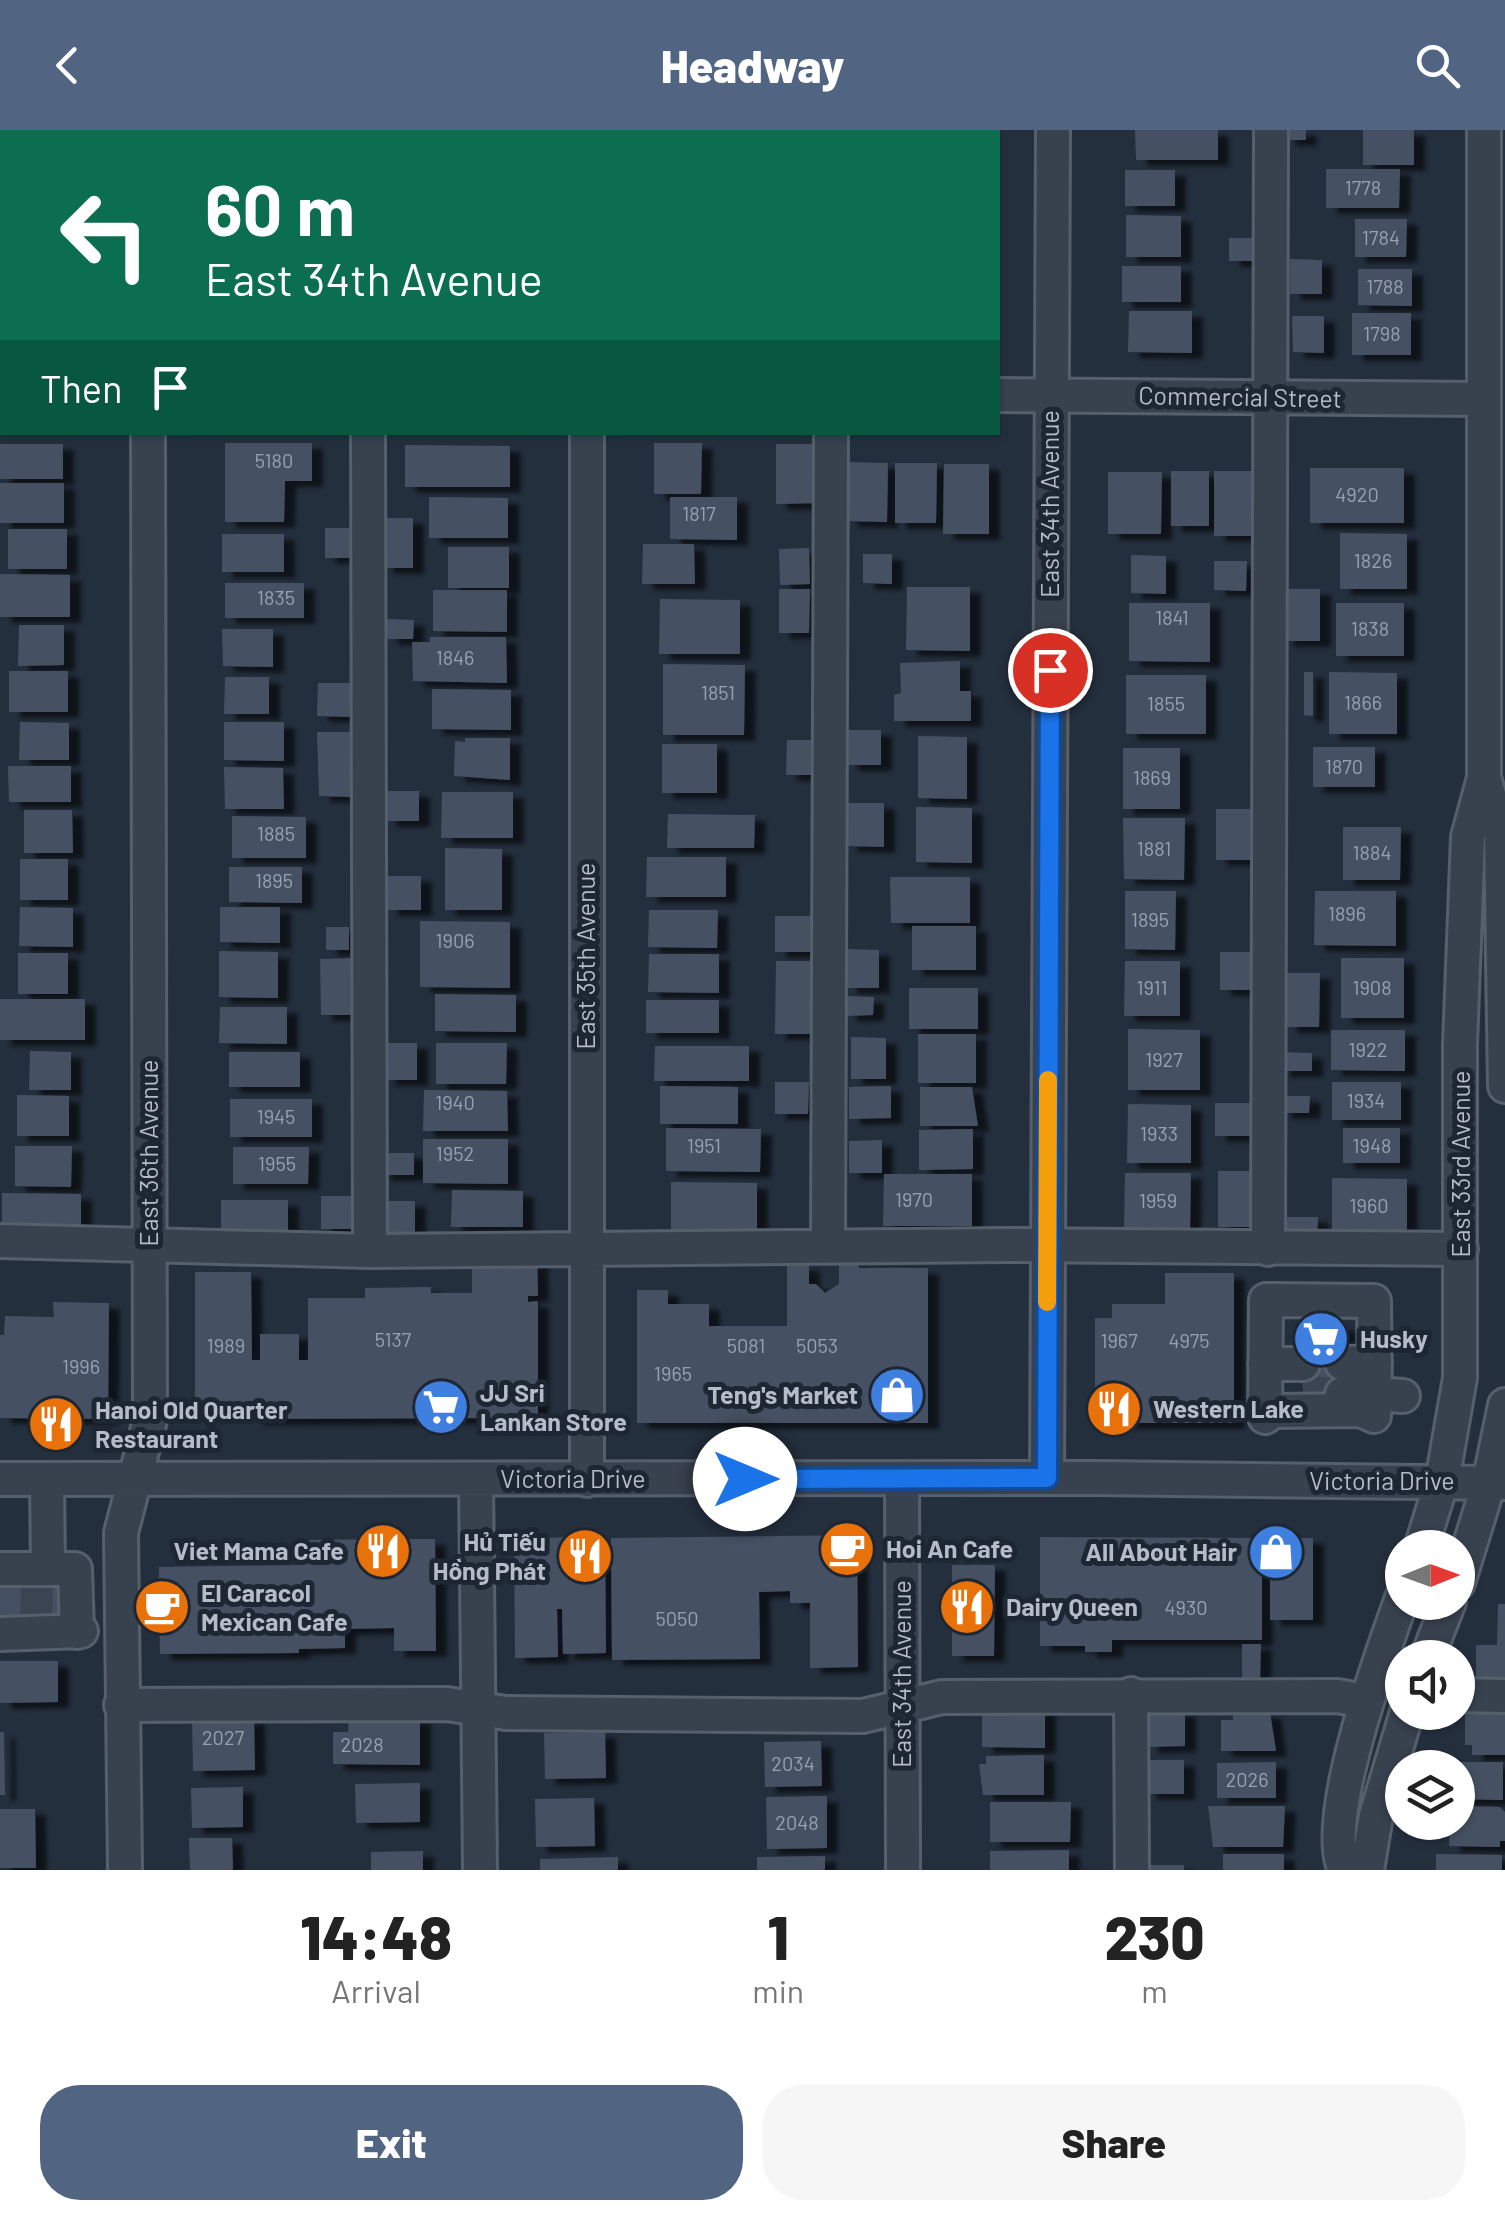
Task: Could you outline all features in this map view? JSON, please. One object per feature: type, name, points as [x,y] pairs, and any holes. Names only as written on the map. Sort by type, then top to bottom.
[{"type":"street","name":"East 34th Avenue","points":[[1047,1478],[1053,130]]},
{"type":"street","points":[[1268,1249],[1271,130]]},
{"type":"street","name":"East 33rd Avenue","points":[[1484,130],[1482,400],[1494,560],[1494,778],[1500,835],[1505,1086]]},
{"type":"street","name":"Commercial Street","points":[[1000,394],[1482,400]]},
{"type":"street","name":"East 36th Avenue","points":[[125,1870],[121,1532],[150,1420],[148,435]]},
{"type":"street","points":[[368,435],[370,1251]]},
{"type":"street","name":"East 35th Avenue","points":[[587,435],[587,1480]]},
{"type":"street","points":[[828,1246],[831,435]]},
{"type":"street","name":"East 33rd Avenue","points":[[1427,1530],[1442,1482],[1460,1378],[1460,1044],[1468,837],[1494,778]]},
{"type":"street","points":[[1460,1044],[1504,1044]]},
{"type":"street","points":[[0,1241],[370,1251],[828,1246],[1461,1250]]},
{"type":"street","points":[[1266,1300],[1374,1301],[1384,1384],[1374,1416],[1361,1410],[1273,1411],[1264,1417],[1266,1300]]},
{"type":"street","points":[[1265,1378],[1303,1378]]},
{"type":"street","points":[[1342,1378],[1384,1384]]},
{"type":"street","points":[[1475,1539],[1497,1483],[1505,1405]]},
{"type":"street","name":"East 34th Avenue","points":[[902,1478],[903,1870]]},
{"type":"street","name":"Victoria Drive","points":[[0,1479],[1047,1478],[1497,1483]]},
{"type":"street","points":[[476,1479],[480,1870]]},
{"type":"street","points":[[39,1595],[47,1480]]},
{"type":"street","points":[[0,1568],[39,1595],[79,1631],[75,1569],[39,1595],[0,1634]]},
{"type":"street","points":[[1345,1870],[1342,1813],[1365,1701],[1394,1620]]},
{"type":"street","points":[[1131,1694],[1132,1870]]},
{"type":"street","points":[[121,1705],[478,1707],[506,1713],[863,1716],[942,1697],[1131,1694],[1338,1696],[1365,1701]]},
{"type":"street","points":[[1475,1695],[1505,1696]]},
{"type":"street","points":[[1368,1870],[1376,1816],[1401,1730]]},
{"type":"building","points":[[1135,130],[1218,130],[1218,160],[1136,160]]},
{"type":"building","points":[[1285,130],[1306,130],[1306,140],[1285,140]]},
{"type":"building","points":[[1363,130],[1414,130],[1414,165],[1363,165]]},
{"type":"building","points":[[1326,169],[1400,169],[1399,208],[1326,208]]},
{"type":"building","points":[[1125,170],[1175,170],[1175,206],[1125,206]]},
{"type":"building","points":[[1126,215],[1181,216],[1181,257],[1126,257]]},
{"type":"building","points":[[1355,219],[1407,219],[1406,257],[1355,257]]},
{"type":"building","points":[[1229,238],[1256,238],[1255,261],[1229,261]]},
{"type":"building","points":[[1290,259],[1322,260],[1322,294],[1290,294]]},
{"type":"building","points":[[1122,266],[1181,266],[1181,302],[1122,302]]},
{"type":"building","points":[[1358,269],[1412,269],[1412,306],[1358,305]]},
{"type":"building","points":[[1129,311],[1192,311],[1192,353],[1128,352]]},
{"type":"building","points":[[1352,313],[1411,313],[1411,355],[1352,355]]},
{"type":"building","points":[[1292,316],[1324,316],[1324,353],[1293,352]]},
{"type":"building","points":[[225,443],[312,443],[312,481],[285,481],[284,522],[225,522]]},
{"type":"building","points":[[654,443],[702,443],[701,494],[654,494]]},
{"type":"building","points":[[0,444],[63,444],[63,479],[0,479]]},
{"type":"building","points":[[776,444],[818,444],[818,503],[776,504]]},
{"type":"building","points":[[405,445],[510,446],[510,487],[405,487]]},
{"type":"building","points":[[846,462],[888,463],[887,522],[846,521]]},
{"type":"building","points":[[895,463],[937,463],[936,523],[895,523]]},
{"type":"building","points":[[944,464],[989,464],[989,534],[943,534]]},
{"type":"building","points":[[1310,468],[1404,468],[1404,523],[1310,523]]},
{"type":"building","points":[[1171,471],[1209,471],[1209,526],[1171,526]]},
{"type":"building","points":[[1214,471],[1253,471],[1253,536],[1214,536]]},
{"type":"building","points":[[1108,472],[1162,472],[1161,534],[1108,534]]},
{"type":"building","points":[[0,483],[64,483],[64,523],[0,523]]},
{"type":"building","points":[[429,497],[508,498],[508,538],[429,538]]},
{"type":"building","points":[[670,497],[737,497],[737,540],[670,539]]},
{"type":"building","points":[[382,518],[413,518],[413,568],[382,568]]},
{"type":"building","points":[[325,528],[351,528],[351,558],[325,558]]},
{"type":"building","points":[[8,529],[67,529],[67,569],[8,569]]},
{"type":"building","points":[[1340,533],[1407,534],[1407,589],[1340,589]]},
{"type":"building","points":[[222,534],[284,534],[284,572],[222,572]]},
{"type":"building","points":[[643,544],[694,544],[695,584],[642,584]]},
{"type":"building","points":[[448,547],[509,547],[509,588],[448,588]]},
{"type":"building","points":[[809,548],[810,584],[780,585],[779,549]]},
{"type":"building","points":[[863,554],[892,554],[892,584],[863,583]]},
{"type":"building","points":[[1131,555],[1166,556],[1166,594],[1131,593]]},
{"type":"building","points":[[1214,561],[1247,561],[1246,591],[1214,590]]},
{"type":"building","points":[[0,574],[70,575],[70,617],[0,617]]},
{"type":"building","points":[[225,583],[304,583],[304,618],[225,618]]},
{"type":"building","points":[[907,587],[970,587],[970,651],[906,650]]},
{"type":"building","points":[[779,589],[810,589],[809,633],[779,633]]},
{"type":"building","points":[[1284,589],[1320,589],[1320,641],[1283,641]]},
{"type":"building","points":[[433,590],[507,590],[507,632],[433,631]]},
{"type":"building","points":[[660,599],[740,600],[740,654],[659,654]]},
{"type":"building","points":[[1129,603],[1210,603],[1210,662],[1129,661]]},
{"type":"building","points":[[1336,603],[1404,603],[1404,656],[1336,656]]},
{"type":"building","points":[[387,619],[414,620],[413,639],[387,639]]},
{"type":"building","points":[[19,625],[64,625],[64,665],[18,666]]},
{"type":"building","points":[[222,629],[273,629],[273,667],[223,666]]},
{"type":"building","points":[[430,637],[506,637],[507,683],[413,681],[412,642],[430,642]]},
{"type":"building","points":[[960,661],[960,691],[971,691],[971,721],[894,721],[894,695],[901,693],[900,663]]},
{"type":"building","points":[[663,664],[745,665],[744,735],[663,735]]},
{"type":"building","points":[[9,671],[68,671],[68,712],[9,712]]},
{"type":"building","points":[[1304,672],[1313,672],[1313,716],[1304,715]]},
{"type":"building","points":[[1329,672],[1397,673],[1397,734],[1329,734]]},
{"type":"building","points":[[1126,675],[1206,675],[1206,734],[1126,734]]},
{"type":"building","points":[[225,677],[269,677],[269,714],[224,714]]},
{"type":"building","points":[[318,683],[350,683],[350,717],[317,716]]},
{"type":"building","points":[[432,689],[511,690],[511,730],[432,729]]},
{"type":"building","points":[[20,722],[69,723],[69,760],[19,760]]},
{"type":"building","points":[[224,722],[284,722],[284,761],[224,760]]},
{"type":"building","points":[[847,730],[881,730],[881,765],[847,765]]},
{"type":"building","points":[[317,732],[351,732],[351,797],[319,796]]},
{"type":"building","points":[[918,736],[967,737],[967,799],[918,798]]},
{"type":"building","points":[[465,738],[510,738],[510,780],[454,776],[455,741],[465,742]]},
{"type":"building","points":[[787,740],[820,740],[820,775],[786,775]]},
{"type":"building","points":[[662,744],[717,744],[717,793],[662,793]]},
{"type":"building","points":[[1313,747],[1375,747],[1375,787],[1313,787]]},
{"type":"building","points":[[1123,748],[1180,748],[1180,809],[1123,809]]},
{"type":"building","points":[[8,766],[71,766],[71,802],[9,802]]},
{"type":"building","points":[[224,767],[283,768],[284,809],[225,809]]},
{"type":"building","points":[[385,791],[419,791],[419,821],[385,821]]},
{"type":"building","points":[[442,792],[513,792],[513,838],[441,838]]},
{"type":"building","points":[[846,803],[884,803],[884,847],[846,846]]},
{"type":"building","points":[[916,807],[972,808],[972,863],[916,862]]},
{"type":"building","points":[[1216,809],[1251,809],[1251,860],[1216,860]]},
{"type":"building","points":[[24,810],[72,810],[73,853],[24,853]]},
{"type":"building","points":[[668,814],[755,815],[754,848],[667,848]]},
{"type":"building","points":[[232,816],[306,817],[306,858],[232,858]]},
{"type":"building","points":[[1123,818],[1185,818],[1184,880],[1124,879]]},
{"type":"building","points":[[1343,827],[1401,827],[1400,880],[1343,880]]},
{"type":"building","points":[[445,848],[502,849],[502,910],[445,910]]},
{"type":"building","points":[[647,857],[726,857],[726,897],[646,897]]},
{"type":"building","points":[[20,859],[68,859],[68,900],[20,900]]},
{"type":"building","points":[[229,867],[302,867],[302,903],[229,902]]},
{"type":"building","points":[[387,876],[421,876],[421,910],[387,910]]},
{"type":"building","points":[[890,877],[970,877],[970,923],[891,923]]},
{"type":"building","points":[[1125,891],[1176,891],[1175,950],[1125,949]]},
{"type":"building","points":[[1315,891],[1396,891],[1396,946],[1314,945]]},
{"type":"building","points":[[20,907],[73,908],[73,947],[19,946]]},
{"type":"building","points":[[220,907],[280,907],[280,943],[220,942]]},
{"type":"building","points":[[649,910],[718,910],[717,948],[648,947]]},
{"type":"building","points":[[775,916],[811,916],[811,952],[775,952]]},
{"type":"building","points":[[420,921],[510,922],[510,988],[420,987]]},
{"type":"building","points":[[912,926],[976,926],[976,970],[912,970]]},
{"type":"building","points":[[326,927],[349,927],[349,950],[326,950]]},
{"type":"building","points":[[846,949],[879,950],[879,988],[846,988]]},
{"type":"building","points":[[219,951],[278,952],[278,998],[219,997]]},
{"type":"building","points":[[1220,952],[1251,952],[1251,990],[1220,990]]},
{"type":"building","points":[[18,953],[68,953],[68,994],[18,994]]},
{"type":"building","points":[[649,954],[719,954],[719,993],[648,992]]},
{"type":"building","points":[[355,958],[356,1015],[321,1015],[320,959]]},
{"type":"building","points":[[1341,958],[1404,958],[1404,1018],[1341,1018]]},
{"type":"building","points":[[776,961],[811,961],[814,1034],[775,1034]]},
{"type":"building","points":[[1125,961],[1180,961],[1180,1016],[1124,1016]]},
{"type":"building","points":[[1286,973],[1320,973],[1319,1027],[1286,1027]]},
{"type":"building","points":[[909,988],[978,988],[978,1029],[909,1029]]},
{"type":"building","points":[[435,994],[516,995],[516,1032],[435,1031]]},
{"type":"building","points":[[845,996],[874,997],[873,1015],[846,1016]]},
{"type":"building","points":[[0,999],[85,999],[85,1040],[0,1040]]},
{"type":"building","points":[[646,1000],[719,1000],[719,1033],[646,1033]]},
{"type":"building","points":[[220,1007],[287,1007],[287,1044],[219,1043]]},
{"type":"building","points":[[1128,1029],[1200,1030],[1200,1090],[1128,1090]]},
{"type":"building","points":[[1331,1030],[1405,1030],[1405,1071],[1331,1070]]},
{"type":"building","points":[[918,1034],[976,1034],[976,1083],[918,1083]]},
{"type":"building","points":[[851,1037],[886,1038],[886,1079],[851,1079]]},
{"type":"building","points":[[384,1043],[417,1043],[417,1080],[384,1080]]},
{"type":"building","points":[[436,1043],[507,1043],[506,1084],[436,1084]]},
{"type":"building","points":[[655,1046],[749,1046],[749,1081],[654,1081]]},
{"type":"building","points":[[30,1051],[71,1052],[71,1090],[29,1090]]},
{"type":"building","points":[[229,1052],[300,1052],[300,1087],[229,1087]]},
{"type":"building","points":[[1280,1052],[1312,1053],[1312,1071],[1279,1071]]},
{"type":"building","points":[[775,1082],[809,1082],[808,1114],[775,1114]]},
{"type":"building","points":[[1332,1082],[1401,1082],[1401,1120],[1332,1120]]},
{"type":"building","points":[[660,1086],[738,1087],[738,1124],[660,1124]]},
{"type":"building","points":[[891,1086],[891,1118],[849,1119],[849,1087]]},
{"type":"building","points":[[920,1087],[972,1087],[978,1126],[920,1126]]},
{"type":"building","points":[[424,1090],[507,1091],[508,1131],[423,1131]]},
{"type":"building","points":[[17,1095],[69,1096],[69,1136],[17,1136]]},
{"type":"building","points":[[1280,1096],[1310,1096],[1309,1113],[1280,1113]]},
{"type":"building","points":[[230,1099],[312,1099],[312,1137],[230,1137]]},
{"type":"building","points":[[1215,1103],[1250,1103],[1250,1136],[1215,1136]]},
{"type":"building","points":[[1128,1104],[1191,1105],[1191,1163],[1127,1163]]},
{"type":"building","points":[[666,1128],[761,1129],[760,1172],[666,1171]]},
{"type":"building","points":[[1343,1128],[1400,1128],[1400,1163],[1343,1163]]},
{"type":"building","points":[[973,1129],[973,1169],[919,1170],[919,1130]]},
{"type":"building","points":[[423,1139],[508,1139],[508,1184],[423,1183]]},
{"type":"building","points":[[882,1140],[882,1173],[849,1173],[849,1141]]},
{"type":"building","points":[[15,1146],[72,1146],[71,1187],[15,1186]]},
{"type":"building","points":[[233,1147],[309,1147],[308,1184],[233,1184]]},
{"type":"building","points":[[380,1153],[414,1153],[414,1175],[380,1175]]},
{"type":"building","points":[[1218,1171],[1250,1171],[1250,1227],[1218,1227]]},
{"type":"building","points":[[1125,1173],[1191,1173],[1190,1230],[1124,1229]]},
{"type":"building","points":[[884,1174],[972,1174],[972,1226],[883,1226]]},
{"type":"building","points":[[1332,1178],[1407,1179],[1407,1234],[1332,1234]]},
{"type":"building","points":[[671,1182],[757,1183],[757,1233],[671,1232]]},
{"type":"building","points":[[452,1190],[523,1191],[523,1227],[451,1227]]},
{"type":"building","points":[[2,1193],[81,1194],[81,1232],[2,1232]]},
{"type":"building","points":[[321,1196],[356,1196],[355,1229],[321,1229]]},
{"type":"building","points":[[221,1200],[288,1200],[288,1234],[221,1233]]},
{"type":"building","points":[[382,1201],[415,1201],[415,1233],[382,1233]]},
{"type":"building","points":[[1279,1217],[1318,1217],[1317,1240],[1279,1240]]},
{"type":"building","points":[[472,1254],[537,1254],[538,1296],[528,1296],[528,1302],[538,1301],[538,1418],[252,1419],[252,1412],[195,1412],[195,1272],[251,1272],[252,1360],[260,1360],[260,1334],[299,1334],[299,1360],[308,1360],[308,1298],[365,1298],[365,1288],[431,1287],[431,1293],[472,1293]]},
{"type":"building","points":[[839,1263],[858,1263],[859,1268],[928,1268],[928,1423],[637,1423],[637,1290],[668,1290],[668,1304],[709,1304],[709,1326],[787,1326],[787,1265],[809,1265],[809,1284],[816,1284],[825,1293],[839,1284]]},
{"type":"building","points":[[1165,1273],[1234,1273],[1234,1423],[1095,1423],[1095,1318],[1112,1318],[1112,1304],[1165,1304]]},
{"type":"building","points":[[53,1302],[109,1303],[108,1419],[0,1418],[0,1335],[4,1335],[5,1316],[54,1317]]},
{"type":"building","points":[[1302,1325],[1345,1325],[1342,1401],[1303,1401]]},
{"type":"building","points":[[857,1535],[858,1667],[810,1668],[810,1603],[790,1603],[790,1591],[759,1592],[760,1659],[612,1660],[611,1538]]},
{"type":"building","points":[[605,1537],[606,1653],[563,1654],[562,1609],[557,1609],[558,1657],[515,1658],[514,1538]]},
{"type":"building","points":[[1040,1537],[1262,1538],[1262,1640],[1112,1640],[1112,1652],[1085,1652],[1085,1646],[1040,1646]]},
{"type":"building","points":[[1270,1538],[1313,1538],[1313,1620],[1270,1620]]},
{"type":"building","points":[[435,1539],[436,1651],[394,1651],[394,1628],[345,1629],[345,1648],[299,1649],[299,1653],[160,1654],[159,1567],[298,1565],[298,1540]]},
{"type":"building","points":[[952,1565],[995,1565],[994,1656],[952,1656]]},
{"type":"building","points":[[0,1586],[70,1586],[70,1619],[0,1618]]},
{"type":"building","points":[[1498,1604],[1505,1604],[1505,1679],[1476,1679],[1476,1645],[1497,1645]]},
{"type":"building","points":[[1242,1644],[1261,1644],[1260,1681],[1242,1680]]},
{"type":"building","points":[[0,1661],[58,1661],[58,1702],[0,1703]]},
{"type":"building","points":[[982,1706],[1045,1707],[1045,1748],[982,1747]]},
{"type":"building","points":[[1146,1710],[1185,1710],[1185,1746],[1147,1747]]},
{"type":"building","points":[[1475,1711],[1505,1712],[1505,1755],[1475,1755],[1472,1745],[1465,1745],[1465,1730],[1475,1730]]},
{"type":"building","points":[[1233,1712],[1270,1712],[1276,1751],[1221,1751],[1221,1720],[1233,1720]]},
{"type":"building","points":[[349,1717],[420,1717],[420,1765],[333,1764],[333,1732],[348,1732]]},
{"type":"building","points":[[254,1718],[255,1770],[193,1771],[192,1719]]},
{"type":"building","points":[[0,1732],[4,1732],[5,1795],[0,1795]]},
{"type":"building","points":[[605,1732],[606,1778],[545,1779],[544,1733]]},
{"type":"building","points":[[821,1741],[822,1786],[765,1787],[764,1742]]},
{"type":"building","points":[[1044,1755],[1044,1795],[983,1795],[979,1764],[986,1764],[986,1756]]},
{"type":"building","points":[[1146,1760],[1184,1760],[1184,1794],[1146,1794]]},
{"type":"building","points":[[1276,1762],[1276,1798],[1217,1798],[1217,1763]]},
{"type":"building","points":[[1475,1762],[1503,1762],[1503,1800],[1475,1799]]},
{"type":"building","points":[[420,1783],[420,1822],[356,1823],[355,1784]]},
{"type":"building","points":[[243,1787],[243,1827],[192,1828],[191,1788]]},
{"type":"building","points":[[827,1796],[827,1848],[767,1849],[766,1797]]},
{"type":"building","points":[[594,1798],[595,1846],[536,1847],[535,1799]]},
{"type":"building","points":[[990,1802],[1071,1802],[1070,1842],[990,1842]]},
{"type":"building","points":[[1208,1806],[1285,1806],[1283,1847],[1213,1847]]},
{"type":"building","points":[[1475,1806],[1500,1807],[1505,1812],[1505,1841],[1500,1841],[1500,1847],[1449,1846],[1449,1840],[1475,1840]]},
{"type":"building","points":[[0,1809],[35,1809],[36,1868],[0,1868]]},
{"type":"building","points":[[189,1838],[232,1838],[233,1870],[190,1870]]},
{"type":"building","points":[[1069,1850],[1069,1870],[990,1870],[990,1851]]},
{"type":"building","points":[[423,1851],[423,1870],[371,1870],[371,1852]]},
{"type":"building","points":[[1223,1854],[1284,1854],[1284,1870],[1223,1870]]},
{"type":"building","points":[[1436,1854],[1502,1855],[1502,1870],[1436,1870]]},
{"type":"building","points":[[825,1856],[825,1870],[757,1870],[757,1857]]},
{"type":"building","points":[[618,1857],[618,1870],[540,1870],[540,1859]]},
{"type":"building","points":[[1146,1865],[1184,1865],[1184,1870],[1146,1870]]},
{"type":"tunnel","points":[[1303,1392],[1342,1394]]},
{"type":"tunnel","points":[[36,1618],[37,1586]]},
{"type":"slow traffic","points":[[1047,1302],[1048,1080]]},
{"type":"place","name":"Husky","points":[[1321,1339]]},
{"type":"place","name":"Teng's Market","points":[[897,1395]]},
{"type":"place","name":"JJ Sri Lankan Store","points":[[441,1407]]},
{"type":"place","name":"Western Lake","points":[[1114,1409]]},
{"type":"place","name":"Hanoi Old Quarter Restaurant","points":[[56,1424]]},
{"type":"place","name":"Hoi An Cafe","points":[[847,1549]]},
{"type":"place","name":"Viet Mama Cafe","points":[[383,1551]]},
{"type":"place","name":"All About Hair","points":[[1276,1552]]},
{"type":"place","name":"Hủ Tiếu Hồng Phát","points":[[585,1556]]},
{"type":"place","name":"El Caracol Mexican Cafe","points":[[162,1607]]},
{"type":"place","name":"Dairy Queen","points":[[967,1607]]},
{"type":"route","points":[[745,1479],[1047,1478],[1050,670]]}]
